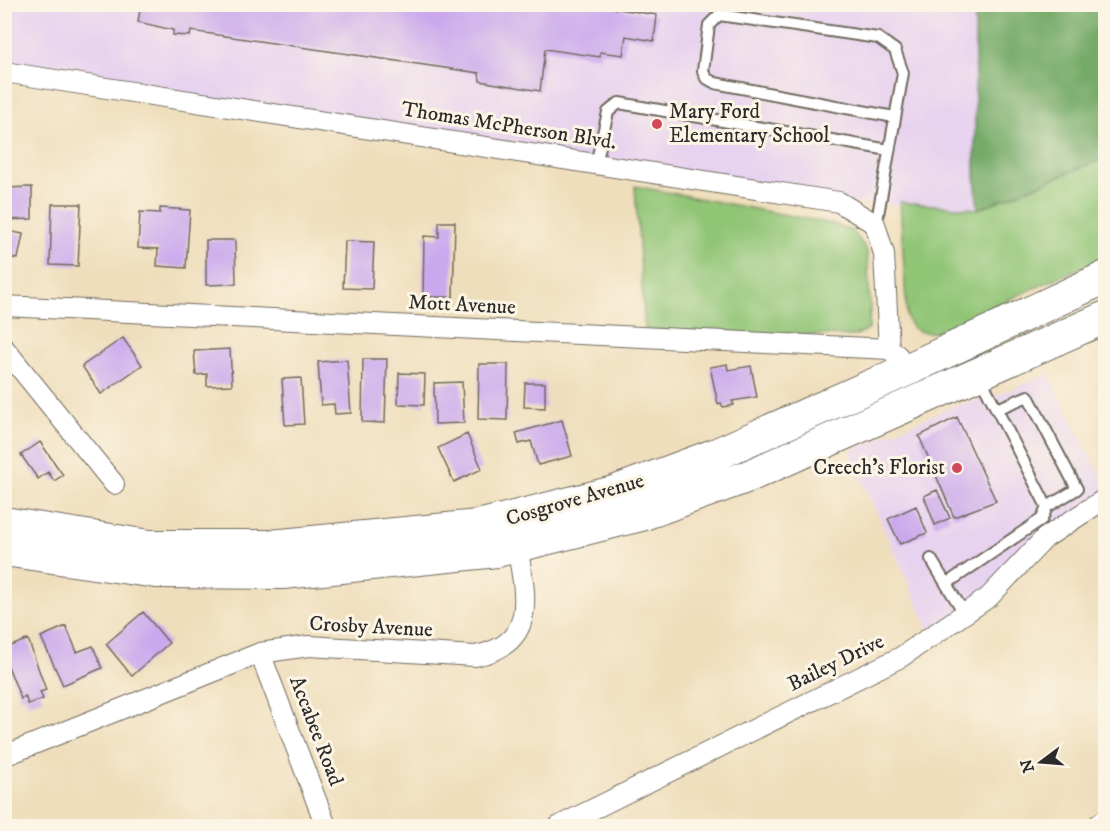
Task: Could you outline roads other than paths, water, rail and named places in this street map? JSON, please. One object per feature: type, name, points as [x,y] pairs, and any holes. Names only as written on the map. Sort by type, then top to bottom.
[{"type":"main road","name":"Cosgrove Avenue","points":[[4,523],[149,546],[271,546],[478,526],[614,492],[717,454],[900,359],[1106,277]]},
{"type":"main road","name":"Cosgrove Avenue","points":[[4,550],[156,572],[283,573],[497,551],[641,515],[748,476],[1106,317]]},
{"type":"street","name":"Thomas McPherson Blvd.","points":[[4,72],[839,202],[876,226]]},
{"type":"street","points":[[876,226],[884,254],[900,359]]},
{"type":"street","name":"Mott Avenue","points":[[4,306],[900,359]]},
{"type":"street","points":[[4,348],[114,484]]},
{"type":"street","name":"Bailey Drive","points":[[559,826],[901,657],[989,597],[1045,538],[1099,502]]},
{"type":"street","name":"Crosby Avenue","points":[[4,756],[260,653],[309,646],[475,656],[491,653],[504,647],[520,628],[524,588],[517,546]]},
{"type":"street","name":"Accabee Road","points":[[260,653],[326,826]]},
{"type":"street","points":[[1097,826],[1106,819]]},
{"type":"lane","points":[[876,226],[903,73],[895,51],[878,38],[718,15],[709,25],[703,71],[706,78],[715,83],[894,117]]},
{"type":"lane","points":[[596,164],[608,111],[619,103],[889,150]]},
{"type":"lane","points":[[978,374],[1047,507]]},
{"type":"lane","points":[[997,409],[1028,396],[1077,489],[1099,502]]},
{"type":"lane","points":[[946,584],[1042,519],[1047,507],[1077,489]]},
{"type":"lane","points":[[931,559],[965,614]]},
{"type":"place","name":"Mary Ford Elementary School","points":[[657,124]]},
{"type":"place","name":"Creech's Florist","points":[[957,468]]}]
